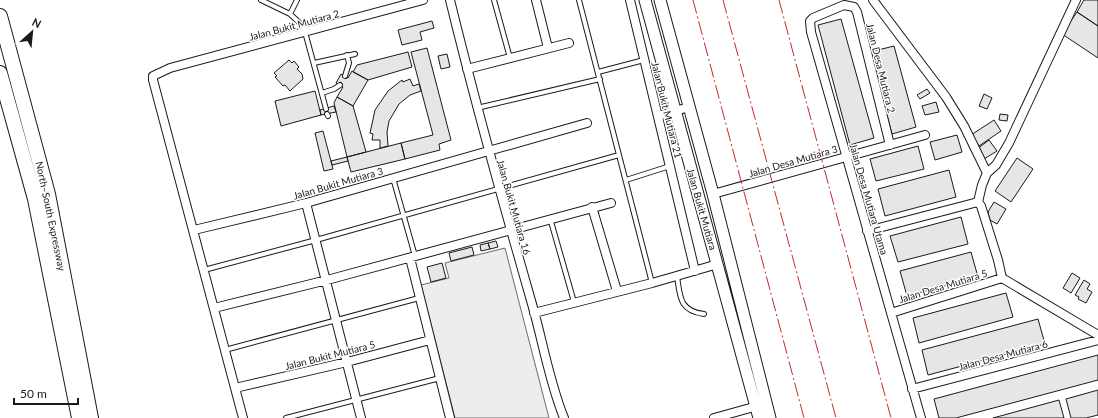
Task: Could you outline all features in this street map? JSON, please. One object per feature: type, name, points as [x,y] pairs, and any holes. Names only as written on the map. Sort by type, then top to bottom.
[{"type":"highway","name":"North–South Expressway","points":[[0,16],[48,194],[91,418]]},
{"type":"highway","name":"North–South Expressway","points":[[0,73],[35,199],[79,418]]},
{"type":"street","name":"Jalan Bukit Mutiara 2","points":[[243,418],[153,80],[155,74],[170,68],[423,0]]},
{"type":"street","name":"Jalan Bukit Mutiara 16","points":[[450,0],[476,108],[534,313],[554,392],[564,418]]},
{"type":"street","points":[[536,0],[548,48]]},
{"type":"street","name":"Jalan Bukit Mutiara 21","points":[[630,0],[695,271]]},
{"type":"street","name":"Jalan Bukit Mutiara","points":[[645,0],[718,264],[761,405],[770,418]]},
{"type":"street","name":"Jalan Bukit Mutiara","points":[[660,0],[713,194],[761,405],[759,418]]},
{"type":"street","points":[[873,0],[946,97],[964,126],[987,173]]},
{"type":"street","points":[[1076,0],[1009,143],[996,165],[987,173],[978,202],[981,206],[1002,278],[1098,335]]},
{"type":"street","name":"Jalan Desa Mutiara 2","points":[[844,5],[854,7],[857,12],[890,145]]},
{"type":"street","name":"Jalan Desa Mutiara Utama","points":[[844,5],[813,18],[810,26],[890,313],[921,418]]},
{"type":"street","points":[[467,69],[569,43]]},
{"type":"street","points":[[658,116],[689,107]]},
{"type":"street","name":"Jalan Bukit Mutiara 3","points":[[194,230],[306,203],[587,123]]},
{"type":"street","name":"Jalan Desa Mutiara 3","points":[[713,194],[925,135]]},
{"type":"street","points":[[696,186],[707,194],[713,194]]},
{"type":"street","points":[[704,214],[708,200],[713,194]]},
{"type":"street","points":[[867,231],[978,202]]},
{"type":"street","points":[[306,203],[327,280],[361,418]]},
{"type":"street","points":[[214,308],[327,280],[511,231],[550,218],[611,203]]},
{"type":"street","points":[[592,207],[617,291]]},
{"type":"street","points":[[412,257],[419,298],[450,418]]},
{"type":"street","points":[[534,313],[652,283],[718,264]]},
{"type":"street","name":"Jalan Desa Mutiara 5","points":[[890,313],[1002,278]]},
{"type":"street","name":"Jalan Bukit Mutiara 5","points":[[235,388],[347,362],[430,340]]},
{"type":"street","name":"Jalan Desa Mutiara 6","points":[[912,389],[1098,340]]},
{"type":"street","points":[[714,418],[738,415],[761,405]]},
{"type":"lane","points":[[261,0],[290,14],[303,26],[326,109]]},
{"type":"lane","points":[[290,14],[297,0]]},
{"type":"lane","points":[[494,0],[510,58]]},
{"type":"lane","points":[[579,0],[652,283]]},
{"type":"lane","points":[[314,63],[355,54]]},
{"type":"lane","points":[[345,76],[349,63],[348,55]]},
{"type":"lane","points":[[598,72],[644,60]]},
{"type":"lane","points":[[476,108],[600,79]]},
{"type":"lane","points":[[322,93],[334,89],[340,85]]},
{"type":"lane","points":[[204,270],[619,156]]},
{"type":"lane","points":[[626,180],[670,166]]},
{"type":"lane","points":[[393,178],[404,216],[412,257]]},
{"type":"lane","points":[[550,218],[574,302]]},
{"type":"lane","points":[[677,275],[681,302],[687,308],[697,313],[704,314]]},
{"type":"lane","points":[[225,350],[419,298]]},
{"type":"lane","points":[[286,418],[440,378]]},
{"type":"shaded area","points":[[505,248],[549,418],[455,418],[421,285],[449,278],[445,263]]},
{"type":"building","points":[[1084,0],[1098,0],[1098,26],[1077,12]]},
{"type":"building","points":[[1077,12],[1098,26],[1098,58],[1062,34]]},
{"type":"building","points":[[841,19],[874,138],[850,145],[818,25]]},
{"type":"building","points":[[432,21],[434,28],[420,32],[422,40],[402,45],[398,30]]},
{"type":"building","points":[[894,46],[916,127],[892,134],[870,52]]},
{"type":"building","points":[[427,48],[451,140],[439,144],[440,150],[405,159],[401,143],[433,135],[411,52]]},
{"type":"building","points":[[408,52],[412,67],[368,80],[353,72],[357,65]]},
{"type":"building","points":[[447,54],[450,67],[441,69],[438,56]]},
{"type":"building","points":[[289,60],[292,63],[294,61],[299,67],[297,69],[302,74],[303,79],[290,91],[275,77],[277,76],[274,73]]},
{"type":"building","points":[[352,71],[368,80],[353,106],[337,97],[343,87],[336,83],[341,74],[348,78]]},
{"type":"building","points":[[410,79],[413,86],[419,84],[421,91],[410,95],[399,104],[389,121],[387,132],[388,146],[380,148],[380,140],[372,140],[373,134],[370,133],[375,110],[388,91],[402,80],[403,82]]},
{"type":"building","points":[[927,89],[930,93],[920,99],[917,95]]},
{"type":"building","points":[[315,91],[321,115],[281,126],[275,101]]},
{"type":"building","points":[[984,94],[992,98],[987,109],[979,106]]},
{"type":"building","points":[[337,97],[353,106],[366,152],[347,157],[334,103]]},
{"type":"building","points":[[936,102],[939,112],[925,115],[922,106]]},
{"type":"building","points":[[334,106],[336,112],[321,115],[320,110]]},
{"type":"building","points":[[1000,114],[1008,115],[1007,121],[999,120]]},
{"type":"building","points":[[994,120],[1001,131],[979,146],[971,135]]},
{"type":"building","points":[[323,131],[333,169],[324,171],[315,133]]},
{"type":"building","points":[[957,135],[962,152],[935,160],[930,142]]},
{"type":"building","points":[[989,140],[997,151],[984,159],[977,149]]},
{"type":"building","points":[[401,143],[405,159],[351,172],[347,157]]},
{"type":"building","points":[[918,146],[924,169],[876,181],[870,159]]},
{"type":"building","points":[[347,157],[348,161],[332,165],[331,161]]},
{"type":"building","points":[[1017,158],[1033,169],[1011,202],[995,191]]},
{"type":"building","points":[[949,170],[956,197],[885,216],[878,189]]},
{"type":"building","points":[[994,202],[1006,209],[997,224],[990,220],[988,212]]},
{"type":"building","points":[[961,217],[968,244],[898,262],[890,236]]},
{"type":"building","points":[[496,241],[498,247],[490,249],[488,243]]},
{"type":"building","points":[[488,243],[490,249],[481,251],[480,245]]},
{"type":"building","points":[[472,247],[474,255],[451,261],[449,253]]},
{"type":"building","points":[[971,252],[978,277],[907,296],[900,271]]},
{"type":"building","points":[[442,263],[446,278],[431,282],[427,267]]},
{"type":"building","points":[[1072,273],[1080,278],[1071,293],[1063,288]]},
{"type":"building","points":[[1084,280],[1090,284],[1087,289],[1092,292],[1086,303],[1078,299],[1079,297],[1075,295]]},
{"type":"building","points":[[1006,293],[1013,317],[919,343],[913,318]]},
{"type":"building","points":[[1038,319],[1045,344],[928,375],[922,350]]},
{"type":"building","points":[[1098,355],[1098,380],[956,418],[939,418],[934,399]]},
{"type":"building","points":[[1098,390],[1098,415],[1086,418],[1071,418],[1066,399]]},
{"type":"building","points":[[1059,400],[1064,418],[993,418]]},
{"type":"power","points":[[693,0],[804,418]]},
{"type":"power","points":[[723,0],[836,418]]},
{"type":"power","points":[[779,0],[891,418]]}]
